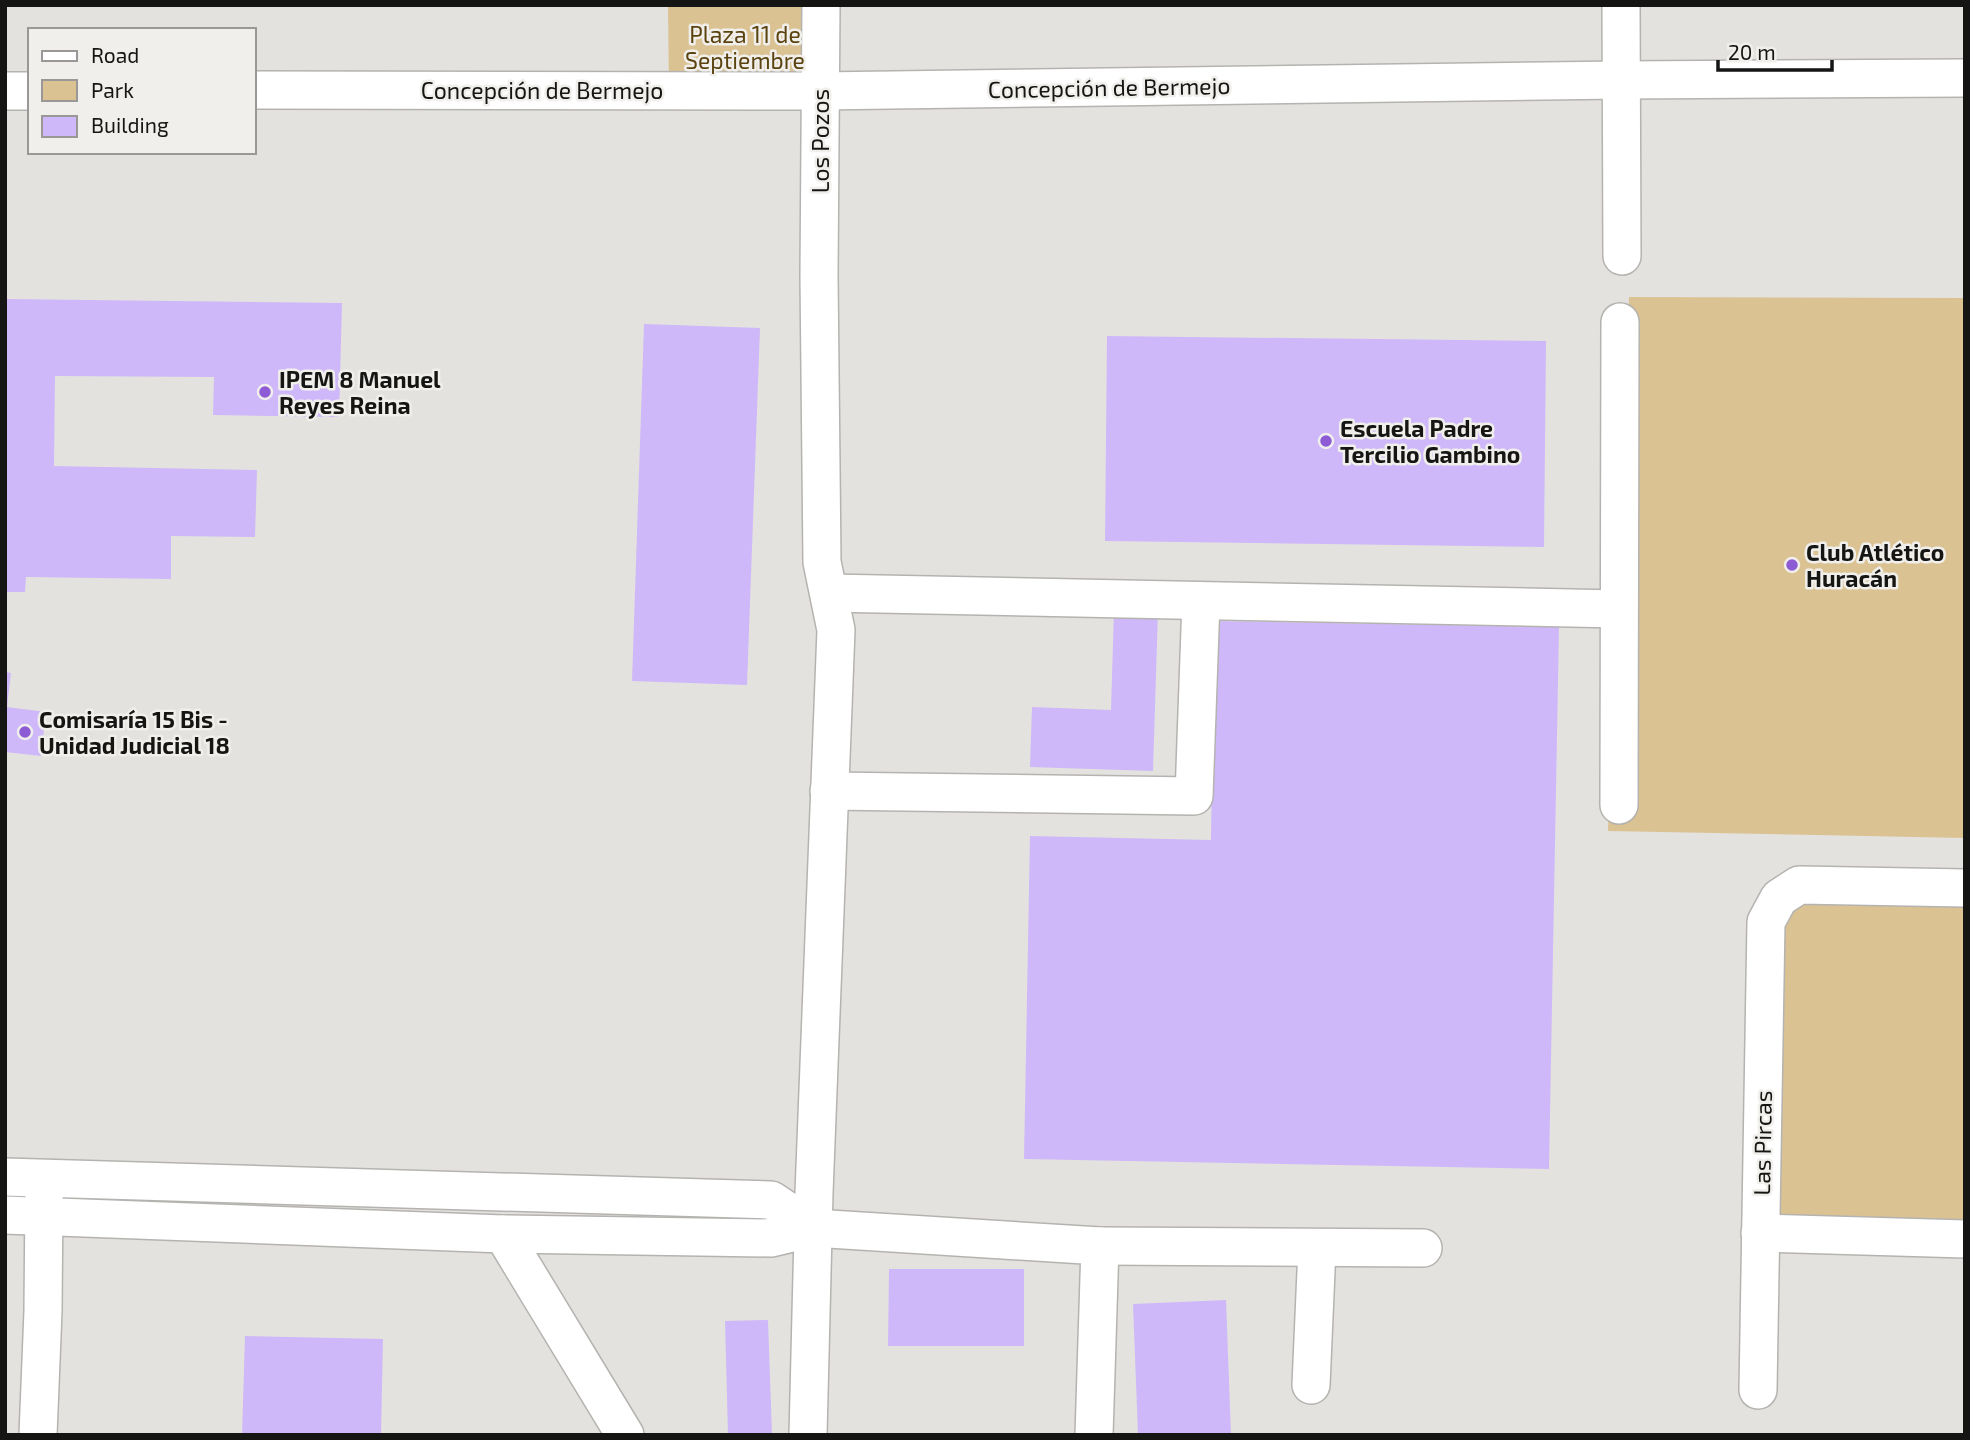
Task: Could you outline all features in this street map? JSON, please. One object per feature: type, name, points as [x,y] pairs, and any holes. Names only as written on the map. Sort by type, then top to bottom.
[{"type":"street","name":"Los Pozos","points":[[808,1435],[813,1228],[836,630],[822,562],[819,276],[821,5]]},
{"type":"street","points":[[1622,5],[1622,256]]},
{"type":"street","name":"Concepción de Bermejo","points":[[256,90],[820,91],[1965,78]]},
{"type":"street","points":[[5,91],[28,91]]},
{"type":"street","points":[[1619,805],[1620,322]]},
{"type":"street","points":[[829,593],[1619,609]]},
{"type":"street","points":[[829,792],[1194,796],[1200,601]]},
{"type":"street","name":"Las Pircas","points":[[1758,1390],[1766,922],[1779,898],[1799,885],[1965,888]]},
{"type":"street","points":[[5,1177],[771,1200],[813,1228]]},
{"type":"street","points":[[38,1435],[43,1311],[44,1178]]},
{"type":"street","points":[[5,1215],[503,1234],[771,1238],[813,1228],[1100,1246],[1423,1248]]},
{"type":"street","points":[[1760,1233],[1965,1239]]},
{"type":"street","points":[[503,1234],[625,1435]]},
{"type":"street","points":[[1094,1435],[1100,1246]]},
{"type":"street","points":[[1311,1385],[1317,1248]]},
{"type":"green space","name":"Plaza 11 de Septiembre","points":[[668,5],[821,5],[820,91],[669,90]]},
{"type":"green space","name":"Club Atlético Huracán","points":[[1629,297],[1965,298],[1965,838],[1608,831]]},
{"type":"green space","points":[[1965,888],[1965,1241],[1762,1237],[1779,898]]},
{"type":"building","points":[[5,299],[342,303],[339,417],[213,415],[214,377],[55,376],[54,466],[257,470],[255,537],[171,536],[171,579],[26,577],[25,592],[5,592]]},
{"type":"building","points":[[644,324],[760,328],[747,685],[632,681]]},
{"type":"building","name":"Escuela Padre Tercilio Gambino","points":[[1107,336],[1546,341],[1544,547],[1105,541]]},
{"type":"building","points":[[1114,608],[1158,610],[1153,771],[1030,767],[1032,707],[1111,710]]},
{"type":"building","points":[[1214,621],[1559,627],[1549,1169],[1024,1159],[1030,836],[1211,840]]},
{"type":"building","name":"Comisaría 15 Bis - Unidad Judicial 18","points":[[5,672],[11,673],[7,707],[46,712],[41,756],[5,752]]},
{"type":"building","points":[[889,1269],[1024,1269],[1024,1346],[888,1346]]},
{"type":"building","points":[[1226,1300],[1231,1435],[1138,1435],[1133,1304]]},
{"type":"building","points":[[768,1320],[772,1435],[728,1435],[725,1321]]},
{"type":"building","points":[[245,1336],[383,1339],[381,1435],[242,1435]]},
{"type":"place","name":"IPEM 8 Manuel Reyes Reina","points":[[265,392]]},
{"type":"place","name":"Escuela Padre Tercilio Gambino","points":[[1326,441]]},
{"type":"place","name":"Club Atlético Huracán","points":[[1792,565]]},
{"type":"place","name":"Comisaría 15 Bis - Unidad Judicial 18","points":[[25,732]]}]
